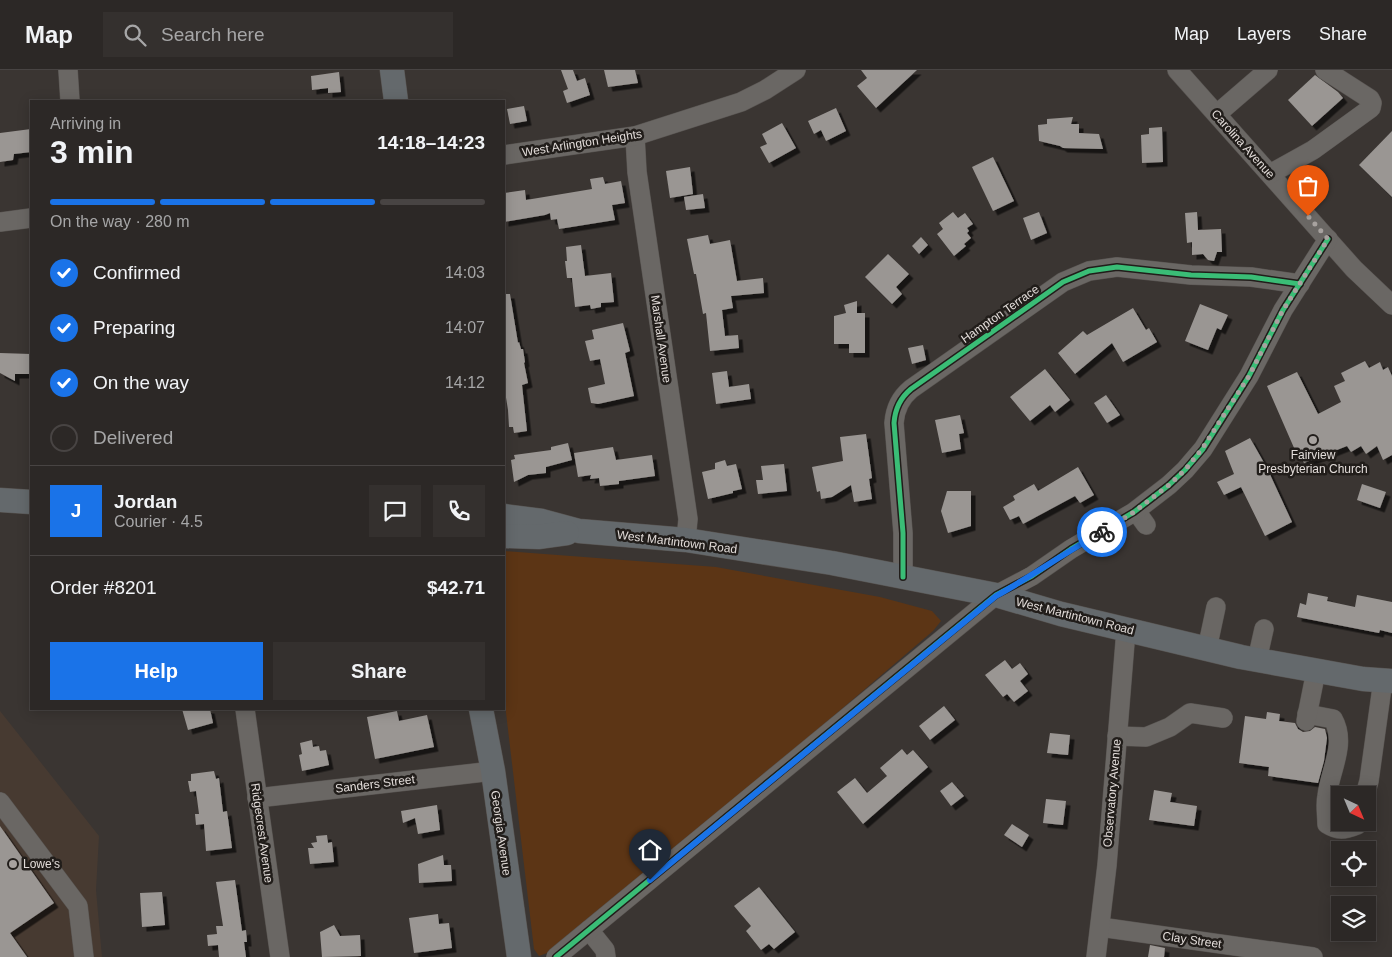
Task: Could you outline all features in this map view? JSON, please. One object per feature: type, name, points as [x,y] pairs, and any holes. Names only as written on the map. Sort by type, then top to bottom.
[{"type":"main road","points":[[392,70],[396,100]]},
{"type":"main road","points":[[0,500],[30,502]]},
{"type":"main road","name":"West Martintown Road","points":[[505,516],[542,521],[579,531],[686,540],[903,577],[996,596],[1126,630],[1257,660],[1363,679],[1388,680]]},
{"type":"main road","name":"West Martintown Road","points":[[505,536],[538,537],[579,531]]},
{"type":"main road","name":"Georgia Avenue","points":[[481,710],[493,771],[519,957]]},
{"type":"street","points":[[68,70],[70,100]]},
{"type":"street","name":"West Arlington Heights","points":[[505,155],[635,136],[741,102],[765,90],[796,70]]},
{"type":"street","name":"Carolina Avenue","points":[[1177,70],[1354,269],[1392,305]]},
{"type":"street","points":[[1217,114],[1268,70]]},
{"type":"street","points":[[1270,174],[1312,150],[1371,108],[1372,103],[1370,99],[1325,70]]},
{"type":"street","name":"Marshall Avenue","points":[[635,136],[637,172],[688,519],[686,540]]},
{"type":"street","points":[[0,222],[30,218]]},
{"type":"street","points":[[556,957],[996,596],[1032,576],[1071,549],[1141,518],[1202,449],[1249,376],[1283,310],[1328,239]]},
{"type":"street","name":"Hampton Terrace","points":[[903,577],[903,533],[894,423],[897,407],[911,389],[1063,282],[1089,271],[1117,267],[1251,277],[1300,284]]},
{"type":"street","points":[[1207,649],[1216,607]]},
{"type":"street","points":[[1257,660],[1264,629]]},
{"type":"street","name":"Observatory Avenue","points":[[1096,957],[1126,630]]},
{"type":"street","points":[[1316,671],[1307,717],[1333,719],[1337,726],[1339,743],[1326,797],[1327,824],[1331,826]]},
{"type":"street","points":[[1368,786],[1388,680]]},
{"type":"street","name":"Ridgecrest Avenue","points":[[245,710],[280,957]]},
{"type":"street","points":[[1117,736],[1146,737],[1170,727],[1190,713],[1223,718]]},
{"type":"street","name":"Sanders Street","points":[[257,798],[493,771]]},
{"type":"street","points":[[0,802],[78,906],[84,957]]},
{"type":"street","name":"Clay Street","points":[[1100,927],[1313,957]]},
{"type":"street","points":[[589,930],[605,950],[606,957]]},
{"type":"shaded area","points":[[505,551],[716,567],[880,597],[932,611],[941,621],[933,631],[618,900],[547,953],[539,956],[534,949],[505,704]]},
{"type":"shaded area","points":[[0,711],[99,836],[96,890],[102,957],[0,957]]},
{"type":"building","points":[[561,70],[573,70],[577,81],[585,78],[590,95],[567,103],[563,91],[568,89]]},
{"type":"building","points":[[604,70],[635,70],[638,83],[608,87]]},
{"type":"building","points":[[861,70],[917,70],[876,108],[857,86],[867,78]]},
{"type":"building","points":[[339,72],[341,92],[328,93],[328,88],[312,90],[311,76]]},
{"type":"building","points":[[1315,75],[1343,98],[1312,126],[1288,100]]},
{"type":"building","points":[[524,106],[527,121],[510,124],[507,109]]},
{"type":"building","points":[[836,108],[846,131],[826,141],[821,130],[814,134],[808,121]]},
{"type":"building","points":[[1073,117],[1071,124],[1079,124],[1079,133],[1099,134],[1103,149],[1063,148],[1039,141],[1038,125],[1047,124],[1047,119]]},
{"type":"building","points":[[782,123],[796,148],[769,163],[760,147],[767,144],[762,134]]},
{"type":"building","points":[[1162,127],[1163,162],[1142,163],[1141,135],[1149,134],[1149,128]]},
{"type":"building","points":[[30,129],[30,152],[14,154],[13,160],[0,162],[0,133]]},
{"type":"building","points":[[1392,131],[1392,197],[1359,165]]},
{"type":"building","points":[[993,157],[1014,201],[993,211],[972,167]]},
{"type":"building","points":[[690,167],[693,194],[670,198],[666,171]]},
{"type":"building","points":[[603,177],[605,184],[621,181],[625,203],[612,205],[615,220],[559,229],[557,219],[551,220],[550,213],[505,222],[505,193],[525,190],[526,200],[592,189],[590,179]]},
{"type":"building","points":[[703,194],[705,208],[686,210],[684,197]]},
{"type":"building","points":[[953,212],[958,218],[965,213],[973,224],[967,228],[969,231],[967,233],[971,238],[964,244],[966,246],[954,256],[937,234],[943,229],[939,223]]},
{"type":"building","points":[[1039,212],[1047,233],[1031,240],[1023,218]]},
{"type":"building","points":[[1197,212],[1198,230],[1221,229],[1222,252],[1217,252],[1214,261],[1208,260],[1203,254],[1192,255],[1192,242],[1187,243],[1185,213]]},
{"type":"building","points":[[708,235],[710,244],[730,240],[737,281],[763,278],[764,293],[731,296],[733,308],[722,310],[725,336],[738,335],[739,348],[710,351],[706,313],[703,314],[687,239]]},
{"type":"building","points":[[921,237],[928,245],[919,254],[912,246]]},
{"type":"building","points":[[581,245],[585,276],[611,273],[614,302],[601,303],[601,307],[591,309],[590,305],[575,307],[572,278],[567,278],[566,247]]},
{"type":"building","points":[[888,254],[909,274],[896,287],[902,294],[892,304],[865,277]]},
{"type":"building","points":[[505,294],[510,294],[518,343],[521,349],[523,349],[528,383],[522,385],[527,431],[514,433],[513,427],[509,427],[505,391]]},
{"type":"building","points":[[857,301],[857,313],[865,313],[865,353],[849,353],[849,344],[834,344],[834,316],[846,313],[844,305]]},
{"type":"building","points":[[1200,304],[1228,315],[1221,330],[1217,328],[1208,350],[1185,341]]},
{"type":"building","points":[[1133,308],[1146,330],[1149,328],[1157,342],[1123,362],[1112,343],[1075,374],[1058,353],[1083,331],[1087,335]]},
{"type":"building","points":[[623,323],[630,351],[625,353],[634,396],[598,404],[591,403],[588,388],[605,384],[600,359],[590,361],[585,341],[594,339],[592,330]]},
{"type":"building","points":[[923,345],[926,360],[912,364],[908,348]]},
{"type":"building","points":[[0,353],[30,354],[30,374],[15,374],[15,381],[0,373]]},
{"type":"building","points":[[1365,361],[1369,368],[1380,362],[1383,370],[1388,367],[1392,376],[1392,455],[1383,460],[1377,446],[1366,454],[1361,446],[1351,452],[1347,446],[1304,463],[1300,456],[1298,457],[1267,386],[1297,372],[1318,414],[1341,402],[1334,386],[1345,381],[1341,373]]},
{"type":"building","points":[[1045,369],[1070,400],[1055,412],[1050,405],[1030,421],[1010,397]]},
{"type":"building","points":[[727,371],[729,387],[749,384],[751,399],[716,404],[712,373]]},
{"type":"building","points":[[1106,395],[1120,415],[1107,423],[1094,403]]},
{"type":"building","points":[[960,415],[964,433],[959,434],[961,449],[942,453],[935,420]]},
{"type":"building","points":[[866,434],[872,478],[869,479],[872,499],[854,502],[851,485],[832,497],[821,499],[820,491],[817,492],[812,467],[843,461],[840,437]]},
{"type":"building","points":[[1250,438],[1267,468],[1292,522],[1265,536],[1241,487],[1224,495],[1217,482],[1234,474],[1225,451]]},
{"type":"building","points":[[568,443],[572,460],[546,467],[546,473],[528,475],[514,482],[511,460],[515,459],[514,455],[551,450],[551,447]]},
{"type":"building","points":[[613,447],[616,460],[652,455],[655,476],[619,481],[619,484],[600,486],[599,478],[590,479],[591,475],[578,477],[574,453]]},
{"type":"building","points":[[725,460],[727,466],[736,464],[742,489],[708,499],[702,472],[715,469],[715,463]]},
{"type":"building","points":[[784,464],[787,491],[758,494],[756,480],[763,480],[761,466]]},
{"type":"building","points":[[1078,467],[1094,495],[1080,503],[1075,496],[1023,524],[1019,516],[1010,520],[1003,507],[1015,500],[1013,496],[1034,484],[1038,491]]},
{"type":"building","points":[[1362,484],[1386,492],[1380,508],[1357,500]]},
{"type":"building","points":[[947,491],[971,491],[971,526],[948,533],[941,511]]},
{"type":"building","points":[[1308,593],[1328,597],[1327,601],[1355,607],[1357,595],[1392,602],[1392,633],[1380,630],[1379,633],[1297,617],[1300,603],[1306,605]]},
{"type":"building","points":[[1005,660],[1012,669],[1020,663],[1028,674],[1020,681],[1028,691],[1014,702],[1007,694],[1003,697],[985,675]]},
{"type":"building","points":[[944,706],[955,720],[930,740],[919,726]]},
{"type":"building","points":[[182,710],[210,710],[213,723],[188,730]]},
{"type":"building","points":[[397,711],[399,721],[427,715],[434,747],[375,759],[367,717]]},
{"type":"building","points":[[1267,712],[1280,714],[1279,721],[1295,723],[1298,729],[1303,732],[1310,731],[1315,727],[1325,729],[1327,738],[1324,761],[1318,783],[1268,776],[1269,767],[1239,763],[1245,716],[1266,719]]},
{"type":"building","points":[[1050,733],[1070,735],[1068,755],[1047,753]]},
{"type":"building","points":[[312,740],[313,747],[319,746],[320,751],[326,750],[329,765],[302,771],[299,755],[302,754],[300,743]]},
{"type":"building","points":[[902,749],[907,755],[913,750],[928,767],[863,824],[837,792],[855,778],[867,793],[887,776],[880,768]]},
{"type":"building","points":[[214,771],[216,779],[219,778],[223,812],[227,811],[232,848],[206,851],[204,824],[196,825],[195,814],[199,814],[196,791],[190,792],[188,781],[191,781],[191,774]]},
{"type":"building","points":[[952,782],[964,796],[951,806],[940,791]]},
{"type":"building","points":[[1154,790],[1172,793],[1170,802],[1197,806],[1194,826],[1149,820]]},
{"type":"building","points":[[1046,799],[1066,801],[1063,825],[1043,823]]},
{"type":"building","points":[[437,805],[440,830],[418,834],[415,818],[403,823],[401,811]]},
{"type":"building","points":[[1012,824],[1029,835],[1022,847],[1004,835]]},
{"type":"building","name":"Lowe's","points":[[0,826],[54,903],[10,933],[27,957],[0,957]]},
{"type":"building","points":[[327,835],[328,843],[332,842],[334,862],[310,864],[308,848],[314,848],[311,843],[317,842],[316,836]]},
{"type":"building","points":[[443,855],[444,865],[451,865],[452,881],[419,883],[418,864]]},
{"type":"building","points":[[235,880],[242,931],[246,930],[247,942],[244,942],[246,957],[219,957],[218,945],[208,946],[207,935],[217,934],[216,926],[223,926],[216,882]]},
{"type":"building","points":[[759,887],[795,932],[774,949],[769,944],[761,950],[746,931],[751,926],[734,906]]},
{"type":"building","points":[[162,892],[165,925],[142,927],[140,893]]},
{"type":"building","points":[[438,914],[439,924],[449,923],[452,948],[414,953],[409,918]]},
{"type":"building","points":[[334,925],[340,936],[360,935],[361,956],[322,957],[320,932]]},
{"type":"building","points":[[1150,945],[1165,948],[1164,957],[1148,957]]},
{"type":"cycle path","points":[[556,957],[996,595],[1032,576],[1071,549],[1134,512],[1169,485],[1203,449],[1249,376],[1283,310],[1328,239]]},
{"type":"cycle path","points":[[903,577],[903,533],[894,423],[899,404],[911,389],[1063,282],[1089,271],[1117,267],[1191,275],[1251,277],[1300,284]]},
{"type":"way so far","points":[[1102,532],[1152,500],[1185,470],[1202,449],[1249,376],[1283,310],[1328,239],[1308,216]]},
{"type":"place","name":"Fairview Presbyterian Church","points":[[1313,440]]},
{"type":"place","name":"Lowe's","points":[[13,864]]},
{"type":"route","points":[[650,880],[996,596],[1102,532]]}]
